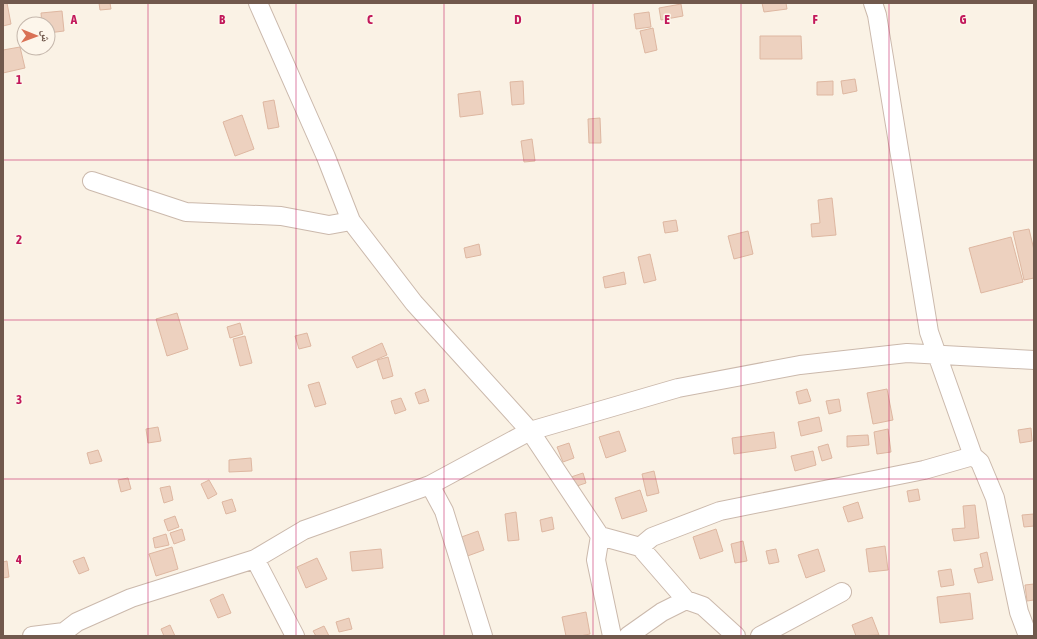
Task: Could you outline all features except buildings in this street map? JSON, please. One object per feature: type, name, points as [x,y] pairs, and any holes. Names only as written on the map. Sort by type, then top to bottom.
[{"type":"street","points":[[258,3],[326,157],[351,221],[414,303],[530,431],[600,536],[640,547],[686,600],[703,606],[736,636]]},
{"type":"street","points":[[873,3],[877,15],[929,332],[973,456],[980,462],[995,498],[1019,612],[1028,636]]},
{"type":"street","points":[[92,181],[186,212],[281,216],[329,225],[351,221]]},
{"type":"street","points":[[32,636],[64,632],[77,622],[131,598],[255,558],[304,530],[430,485],[530,431],[678,388],[800,365],[907,353],[1034,360]]},
{"type":"street","points":[[640,547],[652,536],[720,511],[924,470],[973,456]]},
{"type":"street","points":[[430,485],[444,511],[483,636]]},
{"type":"street","points":[[600,536],[596,560],[612,636]]},
{"type":"street","points":[[255,558],[296,636]]},
{"type":"street","points":[[760,636],[842,592]]},
{"type":"street","points":[[628,636],[662,612],[686,600]]}]
